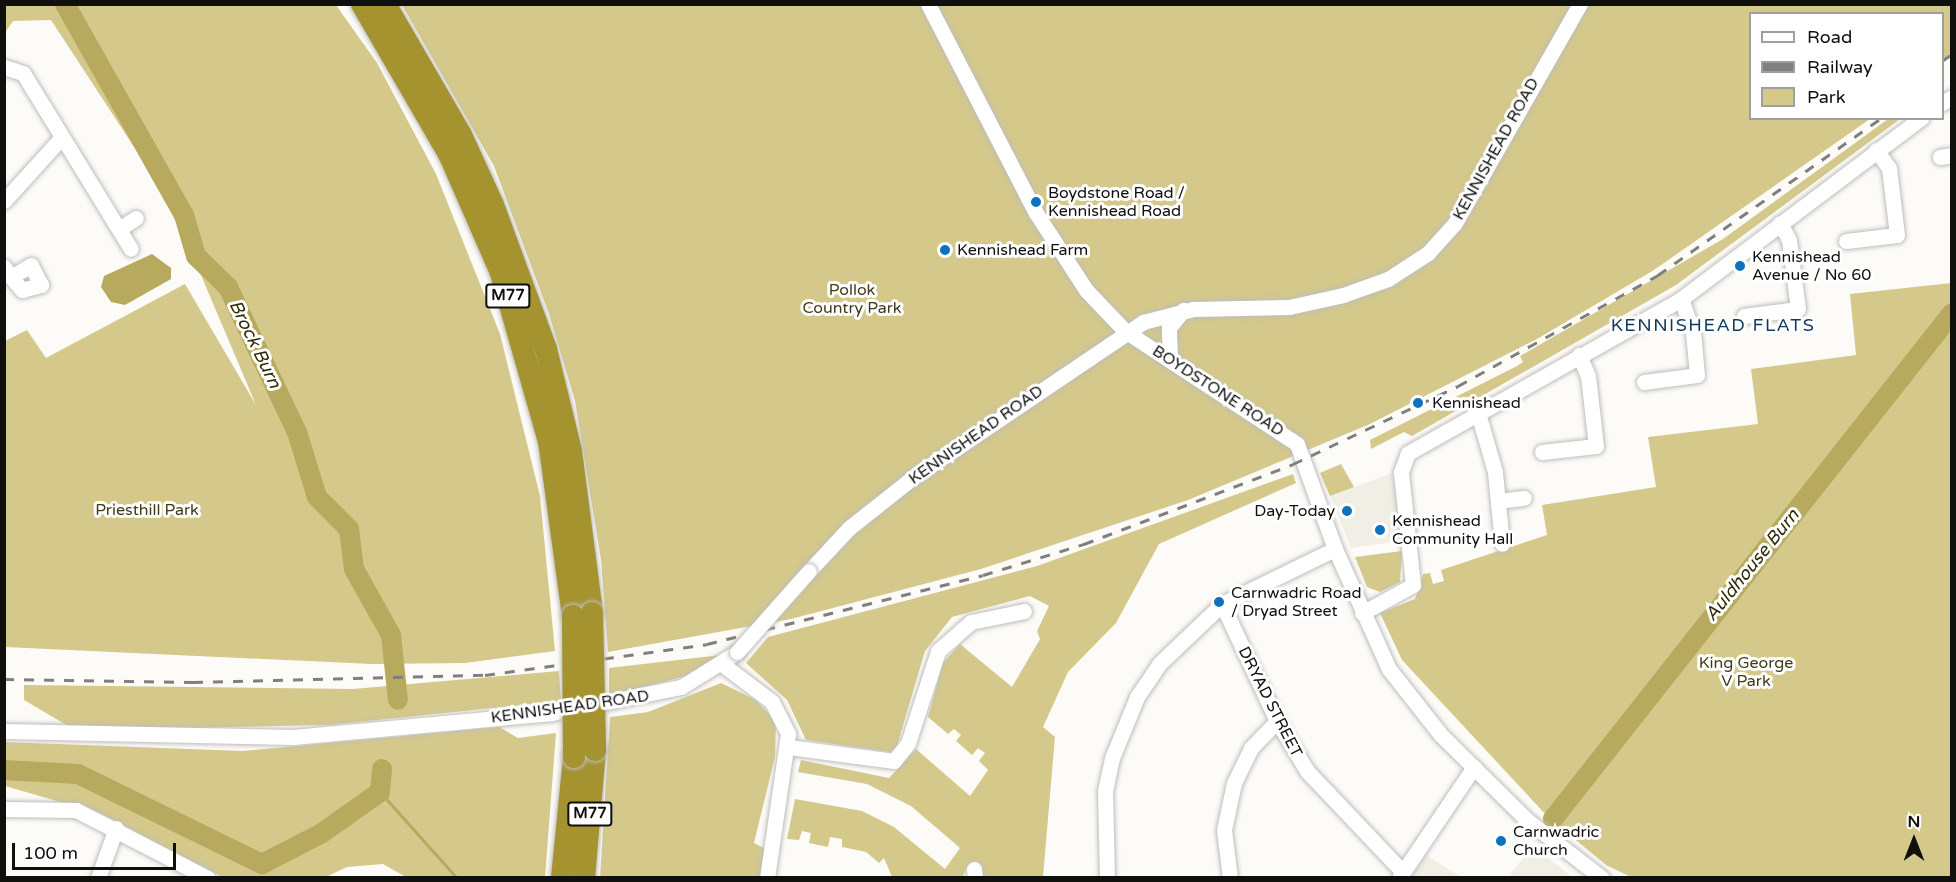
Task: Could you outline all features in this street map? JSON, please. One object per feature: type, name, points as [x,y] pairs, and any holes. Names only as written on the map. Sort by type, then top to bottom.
[{"type":"highway","name":"M77","points":[[362,4],[450,156],[501,273],[549,441],[583,615]]},
{"type":"highway","name":"M77","points":[[385,4],[461,135],[546,350],[571,451],[583,615],[584,878]]},
{"type":"highway","name":"M77","points":[[562,878],[584,754]]},
{"type":"street","name":"BOYDSTONE ROAD","points":[[928,4],[1051,238],[1086,290],[1125,331],[1297,444],[1335,549],[1362,613],[1400,684],[1474,767],[1528,821],[1602,878]]},
{"type":"street","name":"KENNISHEAD ROAD","points":[[4,731],[252,738],[376,730],[637,699],[681,687],[722,664],[737,652],[809,571],[874,507],[1125,331],[1183,310],[1289,307],[1343,295],[1388,279],[1428,253],[1455,223],[1580,4]]},
{"type":"street","points":[[4,67],[23,73],[131,249]]},
{"type":"street","points":[[1362,613],[1413,585],[1403,461],[1417,446],[1680,299],[1918,120]]},
{"type":"street","points":[[4,201],[62,137]]},
{"type":"street","points":[[1846,241],[1897,235],[1889,168],[1876,150]]},
{"type":"street","points":[[119,229],[136,218]]},
{"type":"street","points":[[1744,316],[1798,309],[1789,240],[1780,224]]},
{"type":"street","points":[[1644,382],[1697,375],[1693,332],[1680,299]]},
{"type":"street","points":[[1170,360],[1169,328],[1183,310]]},
{"type":"street","points":[[1542,452],[1596,446],[1588,376],[1579,355]]},
{"type":"street","points":[[1478,413],[1498,501],[1502,544]]},
{"type":"street","points":[[1498,501],[1524,498]]},
{"type":"street","points":[[1107,878],[1105,791],[1125,725],[1159,664],[1222,604],[1335,549]]},
{"type":"street","name":"DRYAD STREET","points":[[1222,604],[1276,721],[1319,787],[1401,875]]},
{"type":"street","points":[[789,747],[894,761],[908,742],[938,651],[970,622],[1024,611]]},
{"type":"street","points":[[722,664],[772,702],[789,747],[767,878]]},
{"type":"street","points":[[1230,878],[1224,830],[1234,783],[1251,748],[1276,721]]},
{"type":"street","points":[[1401,875],[1474,767]]},
{"type":"street","points":[[4,809],[66,808],[116,828],[208,878]]},
{"type":"street","points":[[98,878],[116,828]]},
{"type":"shaded area","points":[[152,254],[171,268],[171,279],[125,305],[111,302],[101,287],[104,276]]},
{"type":"shaded area","points":[[1392,473],[1401,541],[1351,548],[1330,496]]},
{"type":"shaded area","points":[[1533,846],[1572,877],[1508,877]]},
{"type":"shaded area","points":[[1426,855],[1461,877],[1410,877]]},
{"type":"green space","name":"Priesthill Park","points":[[5,4],[336,5],[377,63],[436,174],[500,334],[540,496],[555,651],[465,663],[372,664],[5,647],[5,341],[27,330],[46,358],[185,284],[256,405],[170,202],[51,20],[13,21],[5,33]]},
{"type":"green space","name":"Pollok Country Park","points":[[1951,4],[1952,54],[1944,60],[1944,12],[1749,12],[1749,120],[1869,120],[1654,270],[1537,339],[1370,424],[1188,500],[981,569],[791,619],[608,652],[601,560],[575,401],[549,314],[494,166],[402,5]]},
{"type":"green space","points":[[1887,120],[1899,120],[1676,285],[1412,436],[1404,432],[1371,449],[1370,440],[1517,366],[1523,362],[1520,356],[1723,239]]},
{"type":"green space","name":"King George V Park","points":[[1951,283],[1951,877],[1631,877],[1606,865],[1548,817],[1402,660],[1380,613],[1415,599],[1423,574],[1430,573],[1433,584],[1444,581],[1441,570],[1547,535],[1542,505],[1656,487],[1648,437],[1758,424],[1751,369],[1856,355],[1850,294]]},
{"type":"green space","points":[[1341,464],[1354,487],[1330,496],[1320,473]]},
{"type":"green space","points":[[1293,474],[1296,483],[1159,544],[1116,623],[1068,672],[1043,727],[1055,737],[1043,877],[984,877],[978,865],[967,866],[963,877],[892,877],[884,858],[879,863],[866,852],[842,847],[842,839],[830,837],[828,847],[809,843],[811,833],[802,831],[799,840],[787,839],[795,799],[862,811],[894,827],[945,869],[960,848],[911,806],[867,784],[798,772],[801,760],[889,778],[916,749],[970,796],[988,770],[979,761],[985,753],[978,748],[972,755],[956,741],[961,735],[954,729],[948,734],[928,717],[943,663],[960,644],[1012,687],[1040,639],[1037,631],[1049,606],[1030,596],[952,617],[925,651],[897,746],[890,752],[806,740],[787,700],[746,663],[768,637],[1037,566]]},
{"type":"green space","points":[[1402,551],[1400,582],[1380,592],[1367,587],[1355,557]]},
{"type":"green space","points":[[721,655],[690,675],[609,696],[609,668]]},
{"type":"green space","points":[[559,671],[561,701],[329,725],[75,730],[24,700],[24,685],[353,689]]},
{"type":"green space","points":[[721,683],[756,700],[776,722],[775,757],[754,843],[766,849],[761,877],[600,878],[610,717],[648,712]]},
{"type":"green space","points":[[499,727],[518,738],[556,733],[545,877],[406,877],[383,864],[347,867],[326,877],[222,877],[102,814],[5,786],[4,742],[243,751]]},
{"type":"waterway","name":"Brock Burn","points":[[65,4],[184,215],[196,256],[228,287],[297,432],[317,497],[349,529],[354,569],[391,635],[398,700]]},
{"type":"waterway","name":"Auldhouse Burn","points":[[1553,819],[1952,313]]},
{"type":"waterway","name":"Brock Burn","points":[[4,770],[78,774],[262,864],[322,833],[380,792],[382,769]]},
{"type":"waterway","points":[[380,792],[457,878]]},
{"type":"railway","points":[[1944,60],[1952,54]]},
{"type":"railway","points":[[4,679],[193,682],[485,675],[707,644],[983,575],[1084,544],[1293,464],[1458,386],[1658,275],[1878,120]]},
{"type":"place","name":"Boydstone Road / Kennishead Road","points":[[1036,202]]},
{"type":"place","name":"Kennishead Farm","points":[[945,250]]},
{"type":"place","name":"Kennishead Avenue / No 60","points":[[1740,266]]},
{"type":"place","name":"Kennishead","points":[[1418,403]]},
{"type":"place","name":"Day-Today","points":[[1347,511]]},
{"type":"place","name":"Kennishead Community Hall","points":[[1380,530]]},
{"type":"place","name":"Carnwadric Road / Dryad Street","points":[[1219,602]]},
{"type":"place","name":"Carnwadric Church","points":[[1501,841]]},
{"type":"district","name":"KENNISHEAD FLATS","points":[[1713,325]]}]
